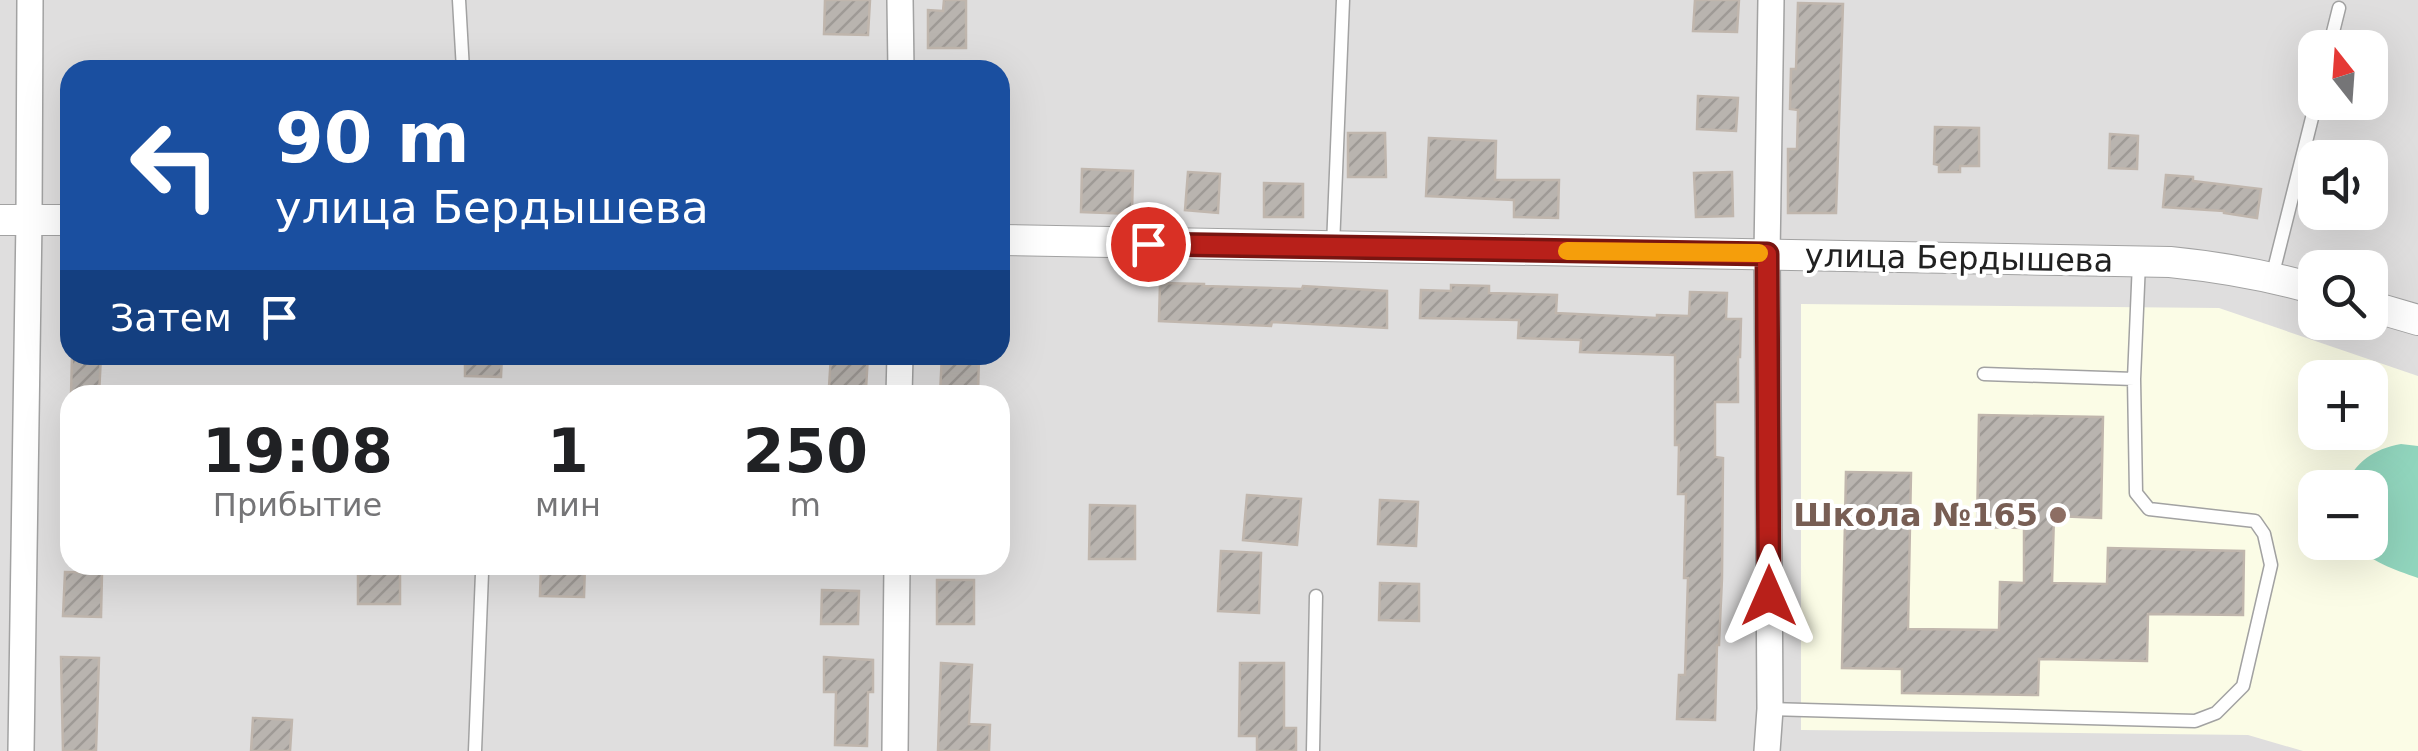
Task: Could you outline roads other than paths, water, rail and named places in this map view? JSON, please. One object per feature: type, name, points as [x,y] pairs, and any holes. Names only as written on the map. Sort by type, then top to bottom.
[{"type":"street","points":[[21,751],[15,220],[30,0]]},
{"type":"street","points":[[900,0],[900,60]]},
{"type":"street","points":[[1767,751],[1771,0]]},
{"type":"street","points":[[15,220],[60,220]]},
{"type":"street","name":"улица Бердышева","points":[[1010,240],[2139,262],[2230,268],[2298,285]]},
{"type":"street","points":[[2388,311],[2418,320]]},
{"type":"street","points":[[894,751],[897,575]]},
{"type":"lane","points":[[459,0],[462,60]]},
{"type":"lane","points":[[1333,248],[1343,0]]},
{"type":"lane","points":[[2334,30],[2339,8]]},
{"type":"lane","points":[[2272,277],[2311,120]]},
{"type":"lane","points":[[1770,710],[2195,721],[2216,714],[2243,686],[2271,565],[2264,534],[2255,521],[2149,509],[2136,492],[2134,379],[2139,262]]},
{"type":"lane","points":[[1984,374],[2134,379]]},
{"type":"lane","points":[[475,751],[482,575]]},
{"type":"lane","points":[[1313,751],[1316,596]]},
{"type":"place","name":"Школа №165","points":[[2058,515]]}]
